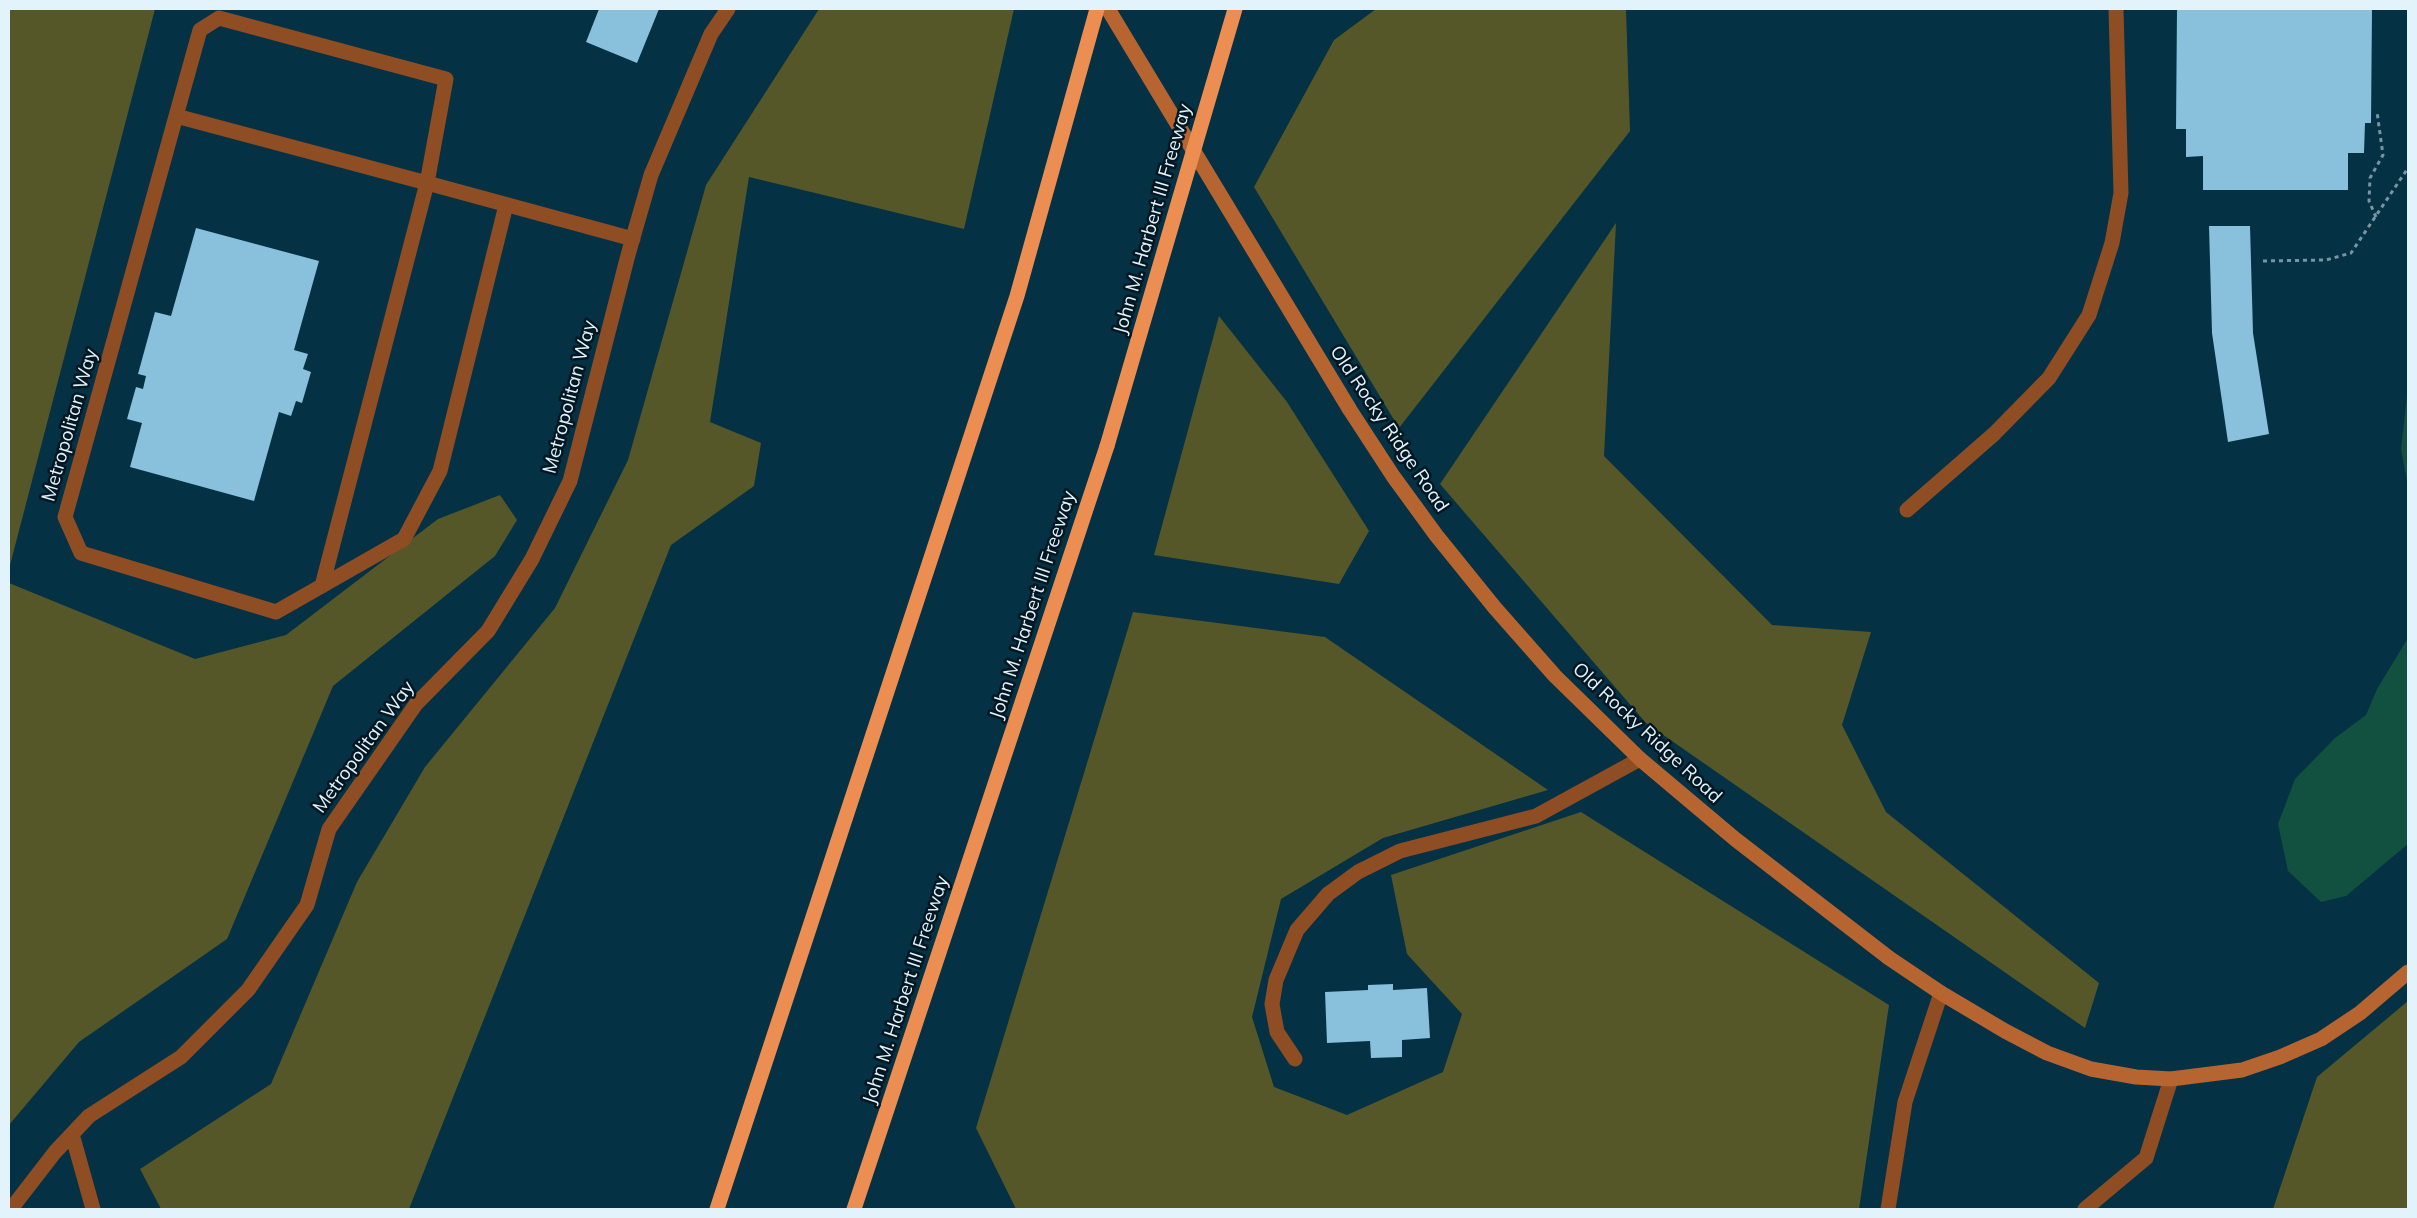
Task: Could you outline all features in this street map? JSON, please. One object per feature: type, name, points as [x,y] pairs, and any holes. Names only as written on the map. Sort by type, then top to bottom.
[{"type":"highway","points":[[717,1209],[1016,296],[1097,9]]},
{"type":"highway","name":"John M. Harbert III Freeway","points":[[854,1209],[1107,446],[1235,9]]},
{"type":"street","name":"Metropolitan Way","points":[[11,1209],[89,1116],[181,1056],[248,990],[307,905],[329,829],[416,704],[488,631],[532,559],[570,481],[651,175],[711,34],[728,9]]},
{"type":"street","name":"Old Rocky Ridge Road","points":[[1108,9],[1266,274],[1393,476],[1436,535],[1495,608],[1555,676],[1640,759],[1734,839],[1889,958],[1941,993],[2022,1040],[2047,1052],[2091,1069],[2136,1077],[2171,1079],[2242,1070],[2280,1058],[2313,1043],[2360,1013],[2408,972]]},
{"type":"street","points":[[1907,510],[1994,434],[2049,378],[2089,315],[2112,243],[2121,193],[2116,9]]},
{"type":"street","name":"Metropolitan Way","points":[[322,586],[427,183],[446,79],[219,18],[200,30],[65,517],[81,553],[276,612],[322,586],[404,539],[440,471],[506,205]]},
{"type":"street","points":[[176,116],[633,239]]},
{"type":"street","points":[[1295,1059],[1278,1032],[1272,1004],[1276,980],[1297,930],[1328,894],[1358,872],[1400,851],[1536,816],[1640,759]]},
{"type":"street","points":[[1888,1209],[1905,1102],[1941,993]]},
{"type":"street","points":[[2085,1209],[2146,1158],[2171,1079]]},
{"type":"street","points":[[72,1134],[93,1209]]},
{"type":"path","points":[[2376,217],[2369,201],[2370,178],[2383,156],[2377,112]]},
{"type":"path","points":[[2263,260],[2326,260],[2352,253],[2408,168]]},
{"type":"shaded area","points":[[9,9],[155,9],[9,569]]},
{"type":"shaded area","points":[[819,9],[1014,9],[964,229],[749,177],[710,422],[761,443],[754,486],[671,545],[409,1209],[161,1209],[140,1169],[271,1084],[357,882],[425,767],[555,608],[628,460],[706,185]]},
{"type":"shaded area","points":[[1376,9],[1626,9],[1630,131],[1399,428],[1254,187],[1334,40]]},
{"type":"shaded area","points":[[1616,223],[1604,456],[1772,625],[1871,632],[1842,725],[1886,812],[2099,983],[2085,1028],[1646,723],[1440,484]]},
{"type":"shaded area","points":[[1219,316],[1287,402],[1369,531],[1339,584],[1154,555]]},
{"type":"shaded area","points":[[2408,387],[2408,486],[2401,449]]},
{"type":"shaded area","points":[[500,495],[517,520],[495,556],[333,686],[227,939],[79,1042],[9,1125],[9,583],[195,659],[286,635],[438,519]]},
{"type":"shaded area","points":[[1133,612],[1325,637],[1548,790],[1383,838],[1281,899],[1252,1017],[1274,1087],[1347,1115],[1443,1072],[1462,1014],[1407,954],[1391,875],[1581,812],[1889,1005],[1859,1209],[1016,1209],[976,1128]]},
{"type":"shaded area","points":[[2408,638],[2408,844],[2346,896],[2321,902],[2288,871],[2278,824],[2295,779],[2335,738],[2366,715],[2377,689]]},
{"type":"shaded area","points":[[2408,1001],[2408,1209],[2273,1209],[2317,1077]]},
{"type":"building","points":[[599,9],[659,9],[637,63],[586,42]]},
{"type":"building","points":[[2177,9],[2372,9],[2371,123],[2365,123],[2364,153],[2348,153],[2348,190],[2203,190],[2203,156],[2186,157],[2186,129],[2176,129]]},
{"type":"building","points":[[2209,226],[2250,226],[2253,333],[2269,434],[2228,442],[2212,333]]},
{"type":"building","points":[[196,228],[319,261],[294,350],[308,354],[303,369],[311,372],[302,403],[296,401],[291,416],[279,412],[254,501],[130,467],[142,423],[127,419],[136,387],[143,389],[146,376],[138,374],[155,312],[171,316]]},
{"type":"building","points":[[1393,984],[1393,990],[1427,988],[1430,1038],[1402,1040],[1402,1057],[1371,1058],[1370,1041],[1327,1043],[1325,992],[1368,990],[1368,985]]}]
